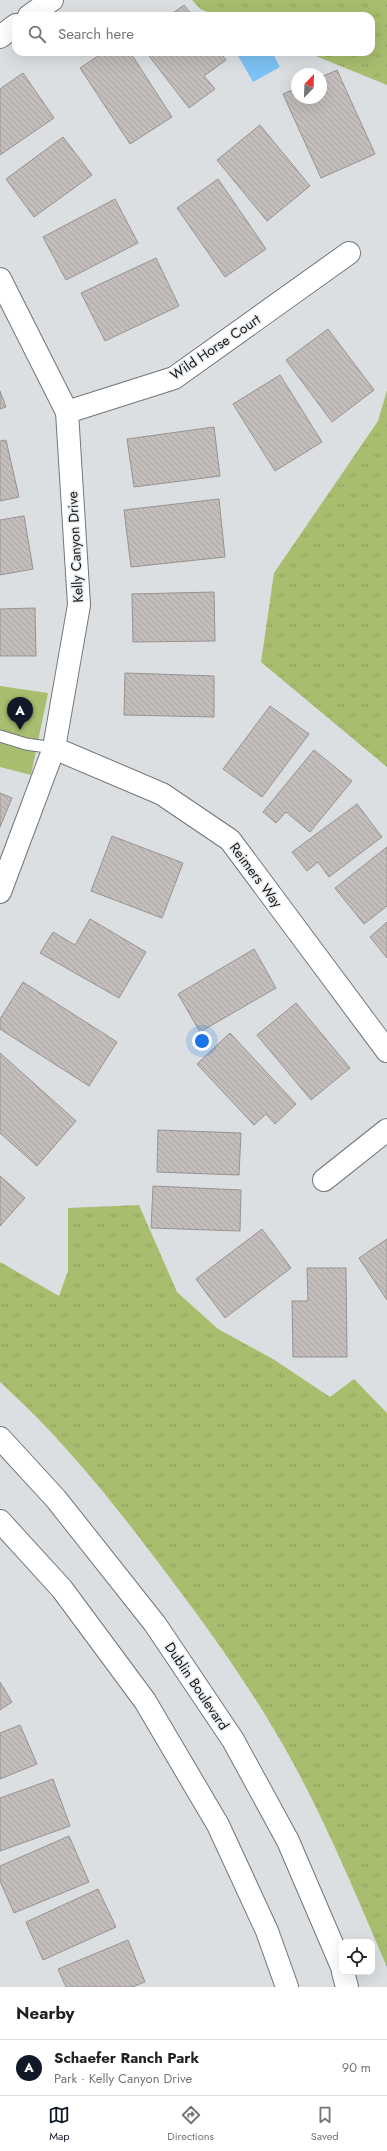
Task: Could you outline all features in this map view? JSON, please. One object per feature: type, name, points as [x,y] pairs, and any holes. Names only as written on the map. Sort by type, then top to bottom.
[{"type":"street","points":[[35,12],[52,0]]},
{"type":"street","points":[[0,37],[12,28]]},
{"type":"street","name":"Wild Horse Court","points":[[67,412],[174,378],[349,253]]},
{"type":"street","name":"Kelly Canyon Drive","points":[[0,279],[67,412],[79,604],[54,748],[0,892]]},
{"type":"street","name":"Reimers Way","points":[[54,748],[162,794],[230,840],[387,1051]]},
{"type":"street","points":[[324,1180],[387,1130]]},
{"type":"street","name":"Dublin Boulevard","points":[[0,1438],[56,1499],[154,1624],[233,1740],[288,1841],[339,1961]]},
{"type":"street","points":[[0,1521],[62,1589],[145,1701],[218,1825],[267,1931],[287,1987]]},
{"type":"street","points":[[344,1975],[348,1987]]},
{"type":"lane","points":[[0,736],[26,744],[54,748]]},
{"type":"green space","points":[[192,0],[387,0],[387,85],[316,56],[375,56],[375,12],[208,12],[200,9]]},
{"type":"green space","points":[[387,390],[387,767],[261,662],[274,573],[378,421]]},
{"type":"green space","points":[[0,686],[48,693],[31,775],[0,767]]},
{"type":"green space","points":[[139,1205],[177,1292],[218,1329],[273,1359],[330,1397],[354,1379],[387,1413],[387,1967],[335,1848],[307,1790],[263,1711],[206,1627],[143,1542],[105,1494],[65,1447],[0,1382],[0,1262],[59,1296],[68,1271],[68,1208]]},
{"type":"water","points":[[238,56],[274,56],[280,67],[253,82]]},
{"type":"building","points":[[184,5],[190,12],[174,12]]},
{"type":"building","points":[[98,56],[133,56],[172,117],[130,144],[80,68]]},
{"type":"building","points":[[149,56],[223,56],[226,60],[204,76],[215,89],[189,108]]},
{"type":"building","points":[[337,70],[375,154],[321,178],[283,94],[291,91],[291,104],[327,104],[327,74]]},
{"type":"building","points":[[23,73],[54,118],[0,155],[0,89]]},
{"type":"building","points":[[260,125],[310,186],[267,221],[217,160]]},
{"type":"building","points":[[63,137],[92,175],[34,217],[6,179]]},
{"type":"building","points":[[218,179],[266,249],[225,277],[177,208]]},
{"type":"building","points":[[115,199],[138,243],[66,280],[43,237]]},
{"type":"building","points":[[156,258],[179,306],[105,341],[81,293]]},
{"type":"building","points":[[328,329],[374,390],[332,422],[286,360]]},
{"type":"building","points":[[280,375],[322,442],[275,471],[233,404]]},
{"type":"building","points":[[0,391],[6,407],[0,409]]},
{"type":"building","points":[[214,427],[220,476],[134,487],[127,439]]},
{"type":"building","points":[[6,440],[19,497],[0,501],[0,441]]},
{"type":"building","points":[[219,499],[225,557],[131,567],[124,510]]},
{"type":"building","points":[[24,516],[33,569],[0,575],[0,520]]},
{"type":"building","points":[[214,592],[215,641],[133,642],[132,594]]},
{"type":"building","points":[[35,608],[36,656],[0,656],[0,609]]},
{"type":"building","points":[[125,673],[214,676],[214,717],[124,715]]},
{"type":"building","points":[[270,706],[309,734],[262,797],[223,769]]},
{"type":"building","points":[[314,750],[352,781],[310,832],[286,812],[276,823],[263,812]]},
{"type":"building","points":[[0,793],[12,798],[0,827]]},
{"type":"building","points":[[357,804],[382,837],[329,877],[318,862],[307,871],[292,852]]},
{"type":"building","points":[[112,836],[183,863],[162,918],[91,891]]},
{"type":"building","points":[[387,847],[387,906],[364,924],[335,888]]},
{"type":"building","points":[[90,919],[146,952],[119,998],[40,953],[53,932],[75,945]]},
{"type":"building","points":[[387,922],[387,958],[370,937]]},
{"type":"building","points":[[254,949],[276,988],[200,1032],[178,994]]},
{"type":"building","points":[[23,982],[117,1042],[89,1086],[0,1029],[0,1019]]},
{"type":"building","points":[[296,1003],[350,1068],[311,1100],[257,1035]]},
{"type":"building","points":[[230,1033],[296,1104],[275,1124],[266,1114],[254,1125],[197,1064]]},
{"type":"building","points":[[0,1053],[76,1121],[37,1166],[0,1133]]},
{"type":"building","points":[[158,1130],[241,1133],[239,1175],[157,1172]]},
{"type":"building","points":[[0,1176],[25,1198],[0,1226]]},
{"type":"building","points":[[153,1186],[241,1190],[240,1231],[151,1228]]},
{"type":"building","points":[[262,1229],[291,1268],[225,1318],[196,1279]]},
{"type":"building","points":[[387,1239],[387,1300],[359,1258]]},
{"type":"building","points":[[307,1268],[346,1268],[347,1357],[293,1357],[292,1301],[308,1301]]},
{"type":"building","points":[[0,1682],[12,1702],[0,1710]]},
{"type":"building","points":[[20,1725],[37,1764],[0,1779],[0,1733]]},
{"type":"building","points":[[53,1779],[70,1826],[0,1851],[0,1798]]},
{"type":"building","points":[[69,1836],[89,1882],[14,1913],[0,1881],[0,1866]]},
{"type":"building","points":[[98,1889],[116,1927],[43,1960],[26,1922]]},
{"type":"building","points":[[128,1940],[145,1982],[132,1987],[66,1987],[58,1969]]},
{"type":"place","name":"Schaefer Ranch Park","points":[[20,730]]}]
